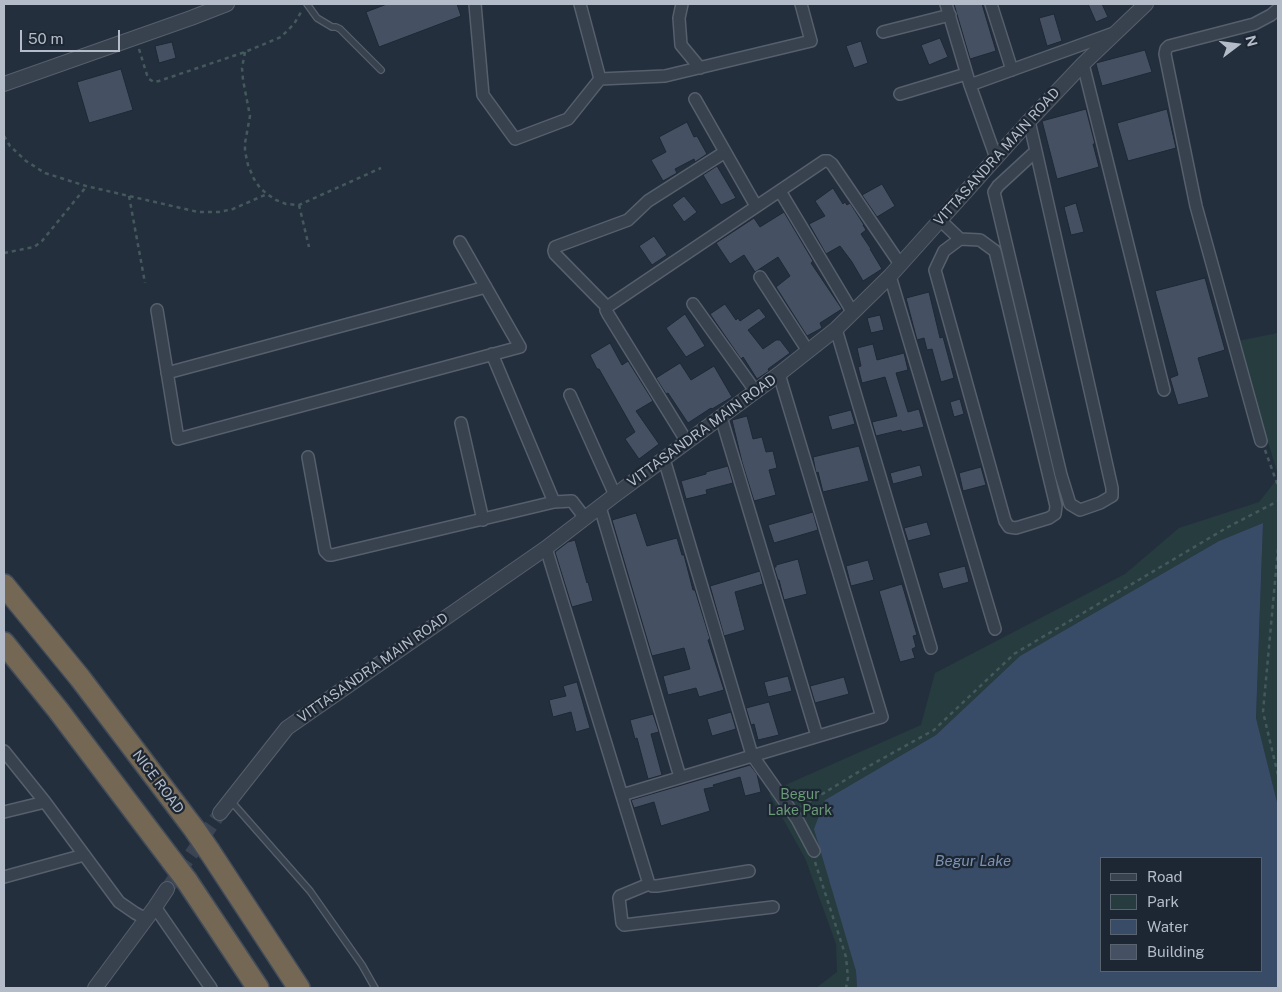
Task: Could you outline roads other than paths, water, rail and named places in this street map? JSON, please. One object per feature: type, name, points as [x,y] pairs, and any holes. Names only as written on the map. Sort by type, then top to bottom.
[{"type":"highway","name":"NICE ROAD","points":[[4,585],[80,678],[194,830],[299,988]]},
{"type":"highway","points":[[4,643],[58,710],[187,881],[258,988]]},
{"type":"street","points":[[4,84],[227,4]]},
{"type":"street","points":[[475,4],[483,95],[515,139],[568,119],[600,79],[665,76],[811,42],[801,4]]},
{"type":"street","points":[[580,4],[600,79]]},
{"type":"street","points":[[682,4],[679,18],[681,45],[700,68]]},
{"type":"street","points":[[991,4],[1012,70]]},
{"type":"street","name":"VITTASANDRA MAIN ROAD","points":[[220,813],[287,728],[546,548],[600,506],[756,392],[836,329],[890,276],[1029,121],[1083,64],[1146,4]]},
{"type":"street","points":[[882,32],[948,9],[968,79],[996,158]]},
{"type":"street","points":[[1261,441],[1196,206],[1165,54],[1169,46],[1254,24],[1278,9]]},
{"type":"street","points":[[900,94],[1012,70],[1114,33]]},
{"type":"street","points":[[1083,64],[1164,390]]},
{"type":"street","points":[[695,99],[756,206]]},
{"type":"street","points":[[1029,121],[1036,150],[1112,488],[1112,496],[1100,503],[1080,510],[1070,504],[1061,475],[994,192],[1036,150]]},
{"type":"street","points":[[687,442],[608,314],[607,307],[554,254],[554,251],[555,247],[628,220],[648,201],[725,152]]},
{"type":"street","points":[[607,307],[824,161],[832,164],[900,264]]},
{"type":"street","points":[[780,191],[853,312]]},
{"type":"street","points":[[940,220],[960,239],[980,240],[995,251],[1056,506],[1055,514],[1050,518],[1016,528],[1010,527],[1005,521],[935,270],[944,251],[960,239]]},
{"type":"street","points":[[157,310],[178,440],[520,347],[460,242]]},
{"type":"street","points":[[890,276],[995,629]]},
{"type":"street","points":[[760,277],[808,351]]},
{"type":"street","points":[[167,373],[486,287]]},
{"type":"street","points":[[692,304],[756,392]]},
{"type":"street","points":[[836,329],[931,648]]},
{"type":"street","points":[[492,354],[554,502]]},
{"type":"street","points":[[622,795],[882,717],[779,374]]},
{"type":"street","points":[[570,395],[615,495]]},
{"type":"street","points":[[721,417],[818,736]]},
{"type":"street","points":[[461,423],[483,520]]},
{"type":"street","points":[[308,457],[326,551],[332,556],[554,502],[572,502],[585,518]]},
{"type":"street","points":[[664,459],[752,755],[797,819],[813,853]]},
{"type":"street","points":[[600,506],[680,777]]},
{"type":"street","points":[[546,548],[649,884]]},
{"type":"street","points":[[4,751],[45,802],[119,902],[135,913],[150,913]]},
{"type":"street","points":[[4,812],[45,802]]},
{"type":"street","points":[[4,877],[84,855]]},
{"type":"street","points":[[749,871],[657,886],[649,884],[620,896],[622,923],[624,925],[773,907]]},
{"type":"street","points":[[95,988],[167,888]]},
{"type":"street","points":[[150,913],[211,988]]},
{"type":"lane","points":[[306,4],[317,18],[332,28],[340,29],[381,70]]},
{"type":"lane","points":[[230,800],[310,891],[362,965],[375,988]]},
{"type":"water","name":"Begur Lake","points":[[1263,523],[1256,718],[1278,806],[1278,988],[857,988],[856,971],[814,829],[825,800],[936,735],[1020,656],[1219,541]]},
{"type":"tunnel","points":[[167,889],[220,813]]},
{"type":"park label","name":"Begur Lake Park","points":[[800,804]]}]
